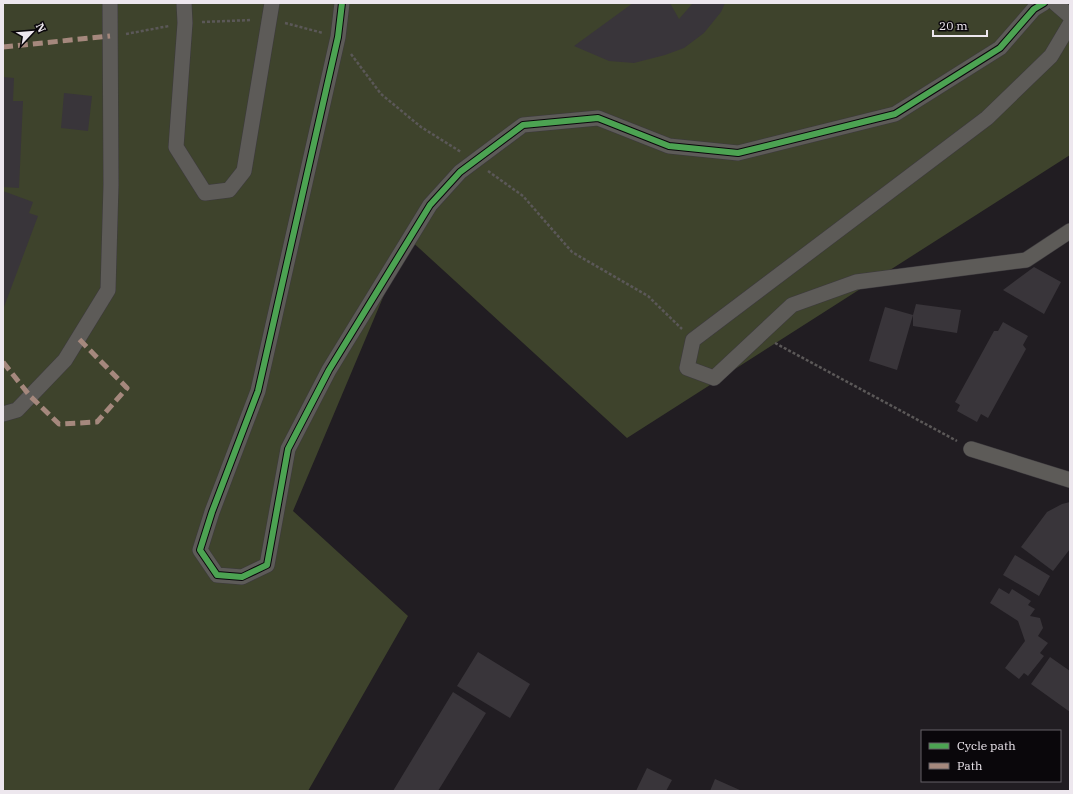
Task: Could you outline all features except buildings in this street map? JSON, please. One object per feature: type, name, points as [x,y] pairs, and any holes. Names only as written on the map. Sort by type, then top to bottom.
[{"type":"street","points":[[3,414],[17,410],[65,360],[108,290],[111,185],[110,3]]},
{"type":"street","points":[[184,3],[185,23],[176,146],[204,192],[229,190],[244,171],[272,3]]},
{"type":"street","points":[[342,3],[338,37],[258,391],[212,512],[200,550],[217,575],[242,577],[267,565],[288,449],[329,370],[430,206],[460,172],[523,125],[598,118],[669,146],[738,153],[895,114],[1000,48],[1034,9],[1044,3]]},
{"type":"street","points":[[1054,3],[1070,16]]},
{"type":"street","points":[[1070,24],[1051,56],[987,118],[693,340],[687,368],[714,378],[792,305],[856,282],[1026,260],[1070,231]]},
{"type":"street","points":[[971,449],[1070,480]]},
{"type":"path","points":[[110,36],[185,23],[269,19],[338,37],[382,94],[421,127],[474,161],[523,196],[572,252],[648,296],[693,340]]},
{"type":"path","points":[[760,335],[971,449]]},
{"type":"green space","points":[[3,3],[1070,3],[1070,155],[627,438],[408,238],[293,511],[408,616],[308,791],[3,791]]},
{"type":"marked path","points":[[3,47],[110,36]]},
{"type":"marked path","points":[[3,362],[30,396],[59,424],[97,422],[127,388],[78,338]]},
{"type":"cycle path","points":[[342,3],[338,37],[258,391],[212,512],[200,550],[217,575],[242,577],[267,565],[288,449],[329,370],[430,205],[460,172],[523,125],[598,118],[669,146],[738,153],[895,114],[1000,48],[1034,9],[1044,3]]}]
